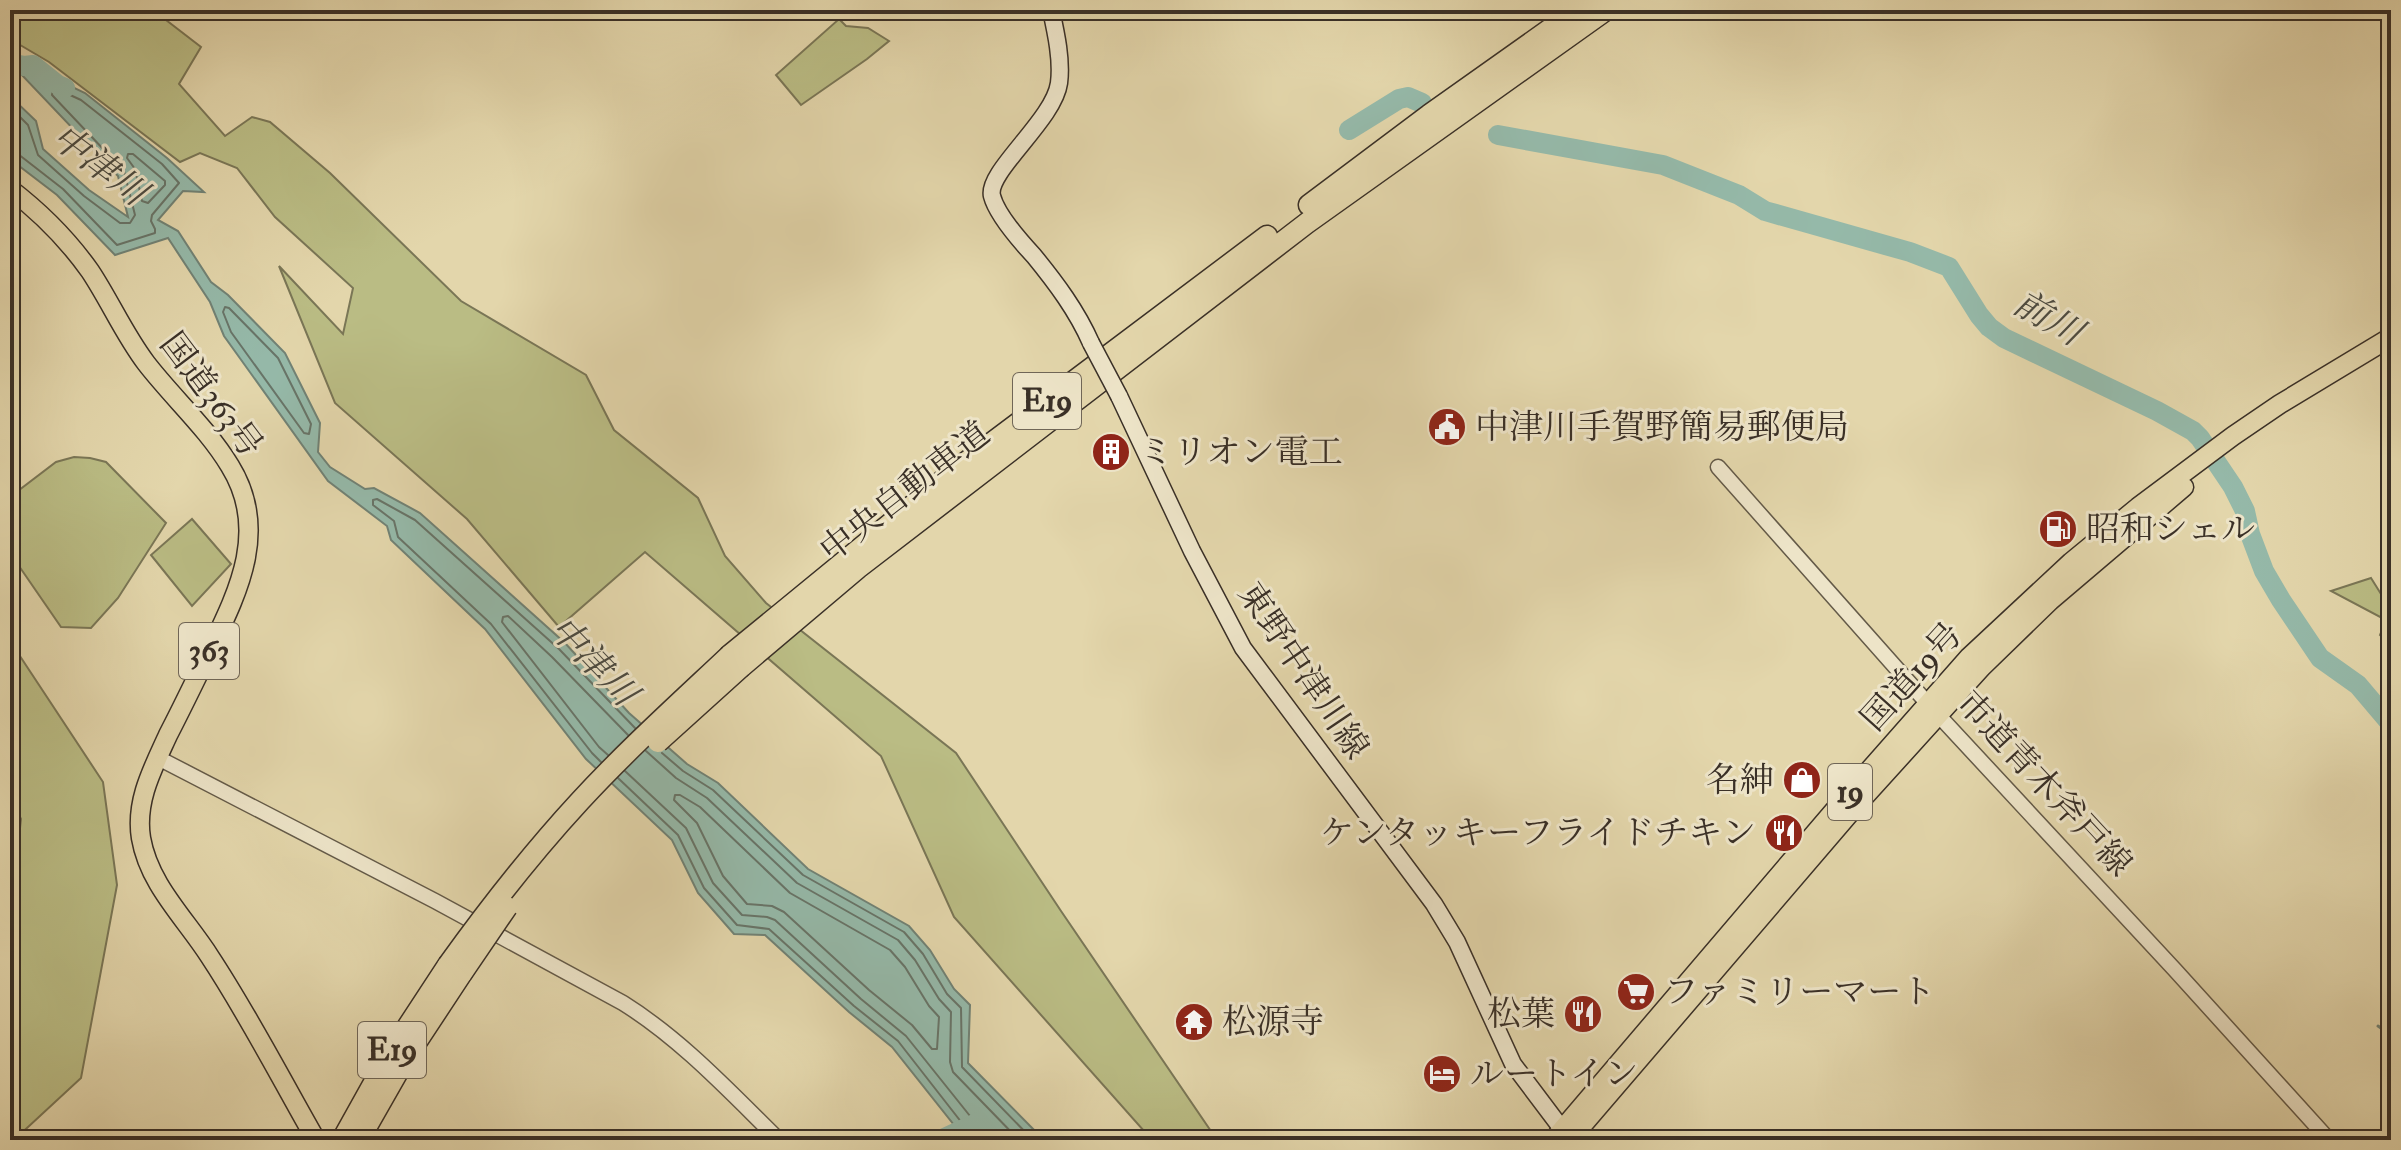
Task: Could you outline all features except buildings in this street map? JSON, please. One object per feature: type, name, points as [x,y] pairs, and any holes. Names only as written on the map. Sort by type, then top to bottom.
[{"type":"highway","name":"中央自動車道","points":[[342,1140],[391,1052],[455,969],[587,812],[736,661],[1307,223],[1380,162],[1577,10]]},
{"type":"highway","name":"中央自動車道","points":[[1401,146],[1606,10]]},
{"type":"highway","name":"国道363号","points":[[10,189],[31,206],[81,259],[132,345],[212,439],[231,467],[245,498],[248,549],[239,587],[151,772],[140,807],[141,837],[155,880],[210,957],[316,1140]]},
{"type":"highway","name":"国道19号","points":[[1564,1137],[1849,793],[1934,710],[1969,657],[2104,534],[2184,480],[2331,372],[2391,337]]},
{"type":"highway","name":"国道19号","points":[[2236,441],[2391,351]]},
{"type":"highway","name":"中央自動車道","points":[[359,1140],[455,969]]},
{"type":"main road","name":"東野中津川線","points":[[1051,10],[1057,35],[1059,84],[1042,120],[997,176],[991,187],[993,201],[1020,242],[1073,307],[1243,648],[1434,904],[1457,942],[1513,1064],[1564,1137]]},
{"type":"street","name":"市道青木斧戸線","points":[[1718,467],[1934,710],[2329,1140]]},
{"type":"street","points":[[166,762],[435,901],[651,1020],[687,1049],[779,1140]]},
{"type":"green space","points":[[10,10],[153,10],[201,47],[179,84],[225,136],[252,117],[270,122],[330,173],[461,301],[586,375],[614,430],[698,498],[725,556],[766,603],[956,753],[1217,1140],[1152,1140],[954,917],[881,756],[645,552],[559,627],[467,519],[335,403],[279,266],[343,334],[353,288],[275,217],[237,168],[200,153],[180,162],[49,62],[10,39]]},
{"type":"green space","points":[[839,19],[846,26],[868,28],[889,41],[801,105],[776,75]]},
{"type":"green space","points":[[74,457],[106,462],[166,523],[118,598],[91,628],[61,627],[10,553],[10,497],[56,462]]},
{"type":"green space","points":[[192,519],[231,564],[192,606],[151,555]]},
{"type":"green space","points":[[2371,578],[2391,610],[2391,646],[2380,635],[2386,620],[2331,591]]},
{"type":"green space","points":[[10,641],[103,782],[117,885],[81,1078],[14,1140],[10,1140],[10,920],[21,819],[10,797]]},
{"type":"water","points":[[10,57],[85,93],[167,158],[204,192],[183,191],[158,220],[178,231],[211,282],[285,353],[320,423],[318,452],[330,467],[365,489],[374,488],[420,513],[565,643],[629,713],[687,764],[718,783],[808,869],[909,926],[930,950],[954,989],[970,1005],[968,1063],[1042,1138],[1058,1132],[1065,1140],[966,1140],[892,1047],[765,935],[734,934],[698,893],[672,840],[586,759],[485,629],[391,540],[387,526],[328,481],[224,336],[210,302],[168,238],[115,255],[57,195],[10,159],[10,96],[36,121],[43,149],[89,190],[128,217],[118,176],[21,74],[10,69]]},
{"type":"waterway","name":"中津川","points":[[10,63],[33,65],[65,88]]},
{"type":"waterway","name":"前川","points":[[1349,130],[1399,99],[1408,97],[1422,103]]},
{"type":"waterway","name":"前川","points":[[1498,135],[1663,165],[1739,195],[1765,211],[1910,252],[1949,267],[1979,315],[2004,338],[2157,411],[2200,438],[2233,487],[2245,511],[2264,571],[2281,600],[2320,658],[2358,685],[2391,724]]},
{"type":"waterway","points":[[2378,1026],[2391,1035]]},
{"type":"waterway","points":[[940,1140],[983,1120]]},
{"type":"place","name":"中津川手賀野簡易郵便局","points":[[1447,427]]},
{"type":"place","name":"ミリオン電工","points":[[1111,452]]},
{"type":"place","name":"昭和シェル","points":[[2058,529]]},
{"type":"place","name":"名紳","points":[[1802,780]]},
{"type":"place","name":"ケンタッキーフライドチキン","points":[[1784,833]]},
{"type":"place","name":"ファミリーマート","points":[[1636,992]]},
{"type":"place","name":"松葉","points":[[1583,1014]]},
{"type":"place","name":"松源寺","points":[[1194,1022]]},
{"type":"place","name":"ルートイン","points":[[1442,1074]]}]
